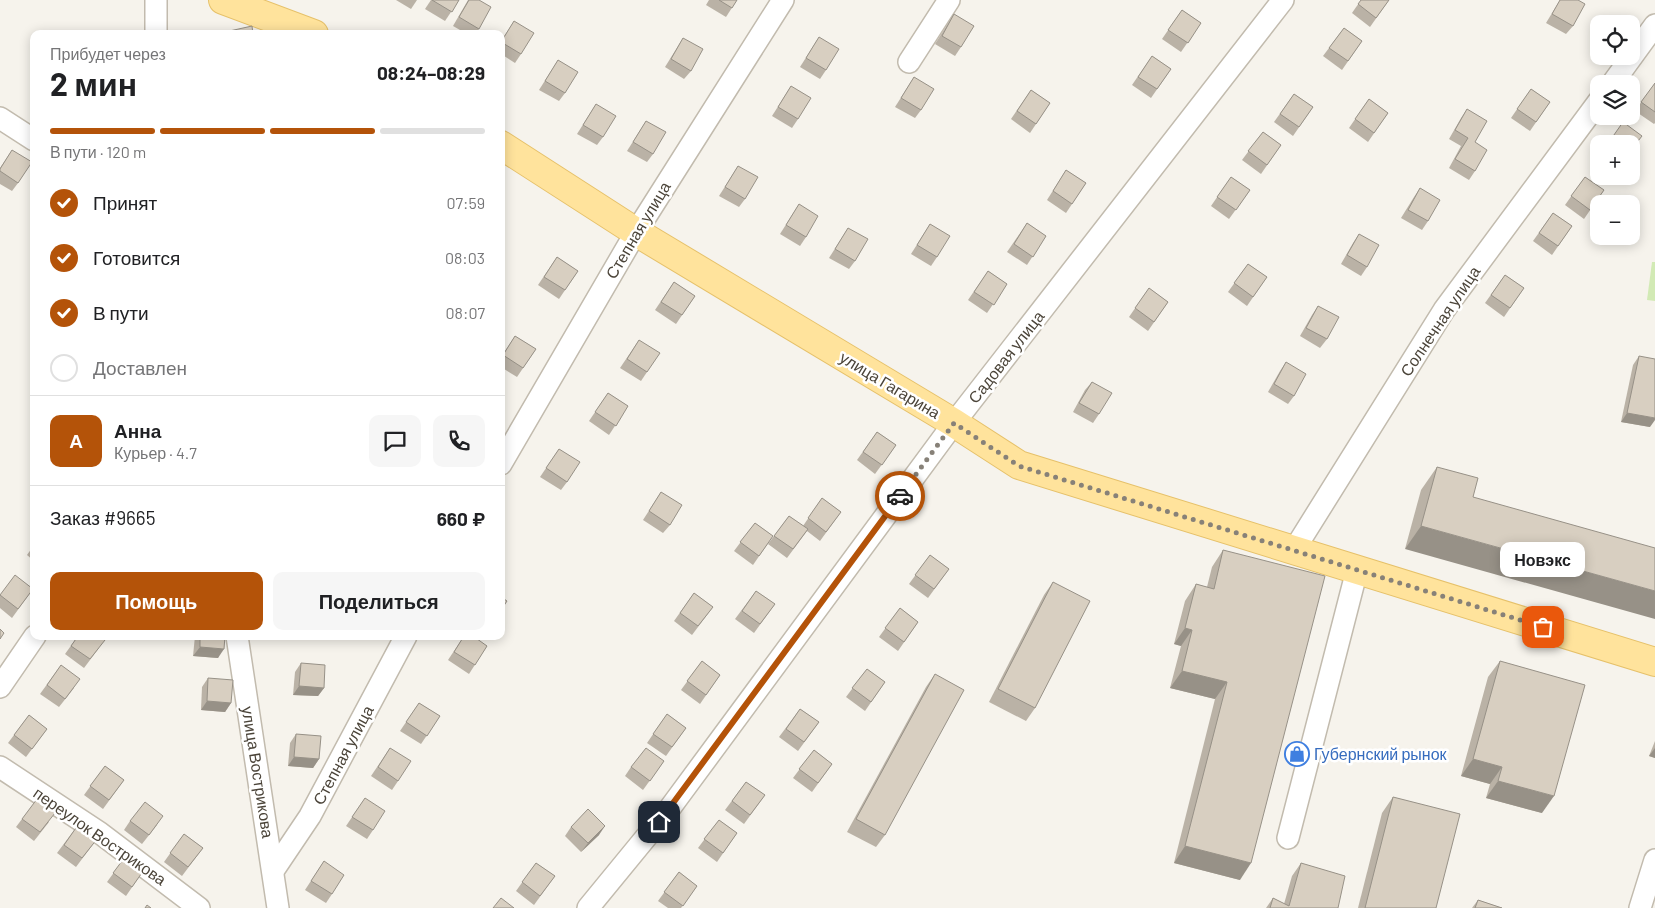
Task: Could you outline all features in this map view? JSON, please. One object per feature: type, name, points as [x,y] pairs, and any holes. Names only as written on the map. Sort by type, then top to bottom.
[{"type":"main road","points":[[223,0],[303,30]]},
{"type":"main road","name":"улица Гагарина","points":[[505,148],[636,232],[954,423],[1019,466],[1655,662]]},
{"type":"street","points":[[156,0],[156,30]]},
{"type":"street","name":"Степная улица","points":[[505,457],[636,232],[782,0]]},
{"type":"street","points":[[909,62],[949,0]]},
{"type":"street","name":"Садовая улица","points":[[588,908],[670,808],[954,423],[1283,0]]},
{"type":"street","points":[[1619,75],[1655,25]]},
{"type":"street","name":"Солнечная улица","points":[[1294,550],[1444,310],[1590,113]]},
{"type":"street","points":[[0,118],[30,137]]},
{"type":"street","points":[[1288,838],[1357,570]]},
{"type":"street","points":[[0,687],[31,640]]},
{"type":"street","name":"улица Вострикова","points":[[238,640],[274,870],[278,908]]},
{"type":"street","name":"Степная улица","points":[[274,870],[310,816],[404,640]]},
{"type":"street","name":"переулок Вострикова","points":[[0,766],[100,833],[199,908]]},
{"type":"street","points":[[1640,908],[1655,860]]},
{"type":"green space","points":[[1652,262],[1655,262],[1655,301],[1647,300]]},
{"type":"building","points":[[432,0],[459,0],[452,12]]},
{"type":"building","points":[[469,0],[479,0],[491,7],[479,29],[459,17]]},
{"type":"building","points":[[719,0],[737,0],[732,8]]},
{"type":"building","points":[[1361,0],[1389,0],[1376,18],[1358,4]]},
{"type":"building","points":[[1560,0],[1578,0],[1585,4],[1573,26],[1552,14]]},
{"type":"building","points":[[1182,10],[1201,23],[1188,43],[1168,30]]},
{"type":"building","points":[[954,14],[974,26],[961,47],[942,36]]},
{"type":"building","points":[[514,21],[534,33],[521,54],[505,44],[505,36]]},
{"type":"building","points":[[252,26],[252,30],[234,30]]},
{"type":"building","points":[[1344,28],[1362,41],[1348,61],[1329,48]]},
{"type":"building","points":[[819,37],[839,49],[826,70],[806,58]]},
{"type":"building","points":[[683,38],[703,49],[691,71],[671,59]]},
{"type":"building","points":[[1152,56],[1171,69],[1157,89],[1138,77]]},
{"type":"building","points":[[558,60],[578,72],[565,93],[545,81]]},
{"type":"building","points":[[914,77],[934,89],[921,110],[901,98]]},
{"type":"building","points":[[1655,83],[1655,112],[1641,102]]},
{"type":"building","points":[[791,86],[811,98],[798,119],[778,107]]},
{"type":"building","points":[[1531,89],[1550,102],[1536,122],[1517,109]]},
{"type":"building","points":[[1031,90],[1050,103],[1036,124],[1017,111]]},
{"type":"building","points":[[1294,94],[1313,107],[1299,127],[1280,114]]},
{"type":"building","points":[[1369,99],[1388,113],[1374,133],[1355,119]]},
{"type":"building","points":[[596,104],[616,116],[603,137],[583,125]]},
{"type":"building","points":[[1467,109],[1487,121],[1475,142],[1487,150],[1475,171],[1455,159],[1468,138],[1455,130]]},
{"type":"building","points":[[646,121],[666,132],[653,154],[633,142]]},
{"type":"building","points":[[1621,125],[1627,125],[1642,136],[1640,139],[1640,135],[1614,135]]},
{"type":"building","points":[[1263,132],[1281,145],[1267,165],[1248,151]]},
{"type":"building","points":[[12,150],[30,161],[30,165],[18,183],[0,171]]},
{"type":"building","points":[[738,166],[758,177],[745,199],[725,187]]},
{"type":"building","points":[[1066,170],[1086,183],[1072,204],[1053,191]]},
{"type":"building","points":[[1231,177],[1250,190],[1236,210],[1217,197]]},
{"type":"building","points":[[1585,177],[1590,180],[1590,185],[1597,185],[1604,190],[1600,195],[1590,195],[1590,210],[1571,196]]},
{"type":"building","points":[[1420,188],[1440,200],[1428,221],[1408,210]]},
{"type":"building","points":[[799,204],[818,216],[806,237],[786,225]]},
{"type":"building","points":[[1553,213],[1572,226],[1558,246],[1539,233]]},
{"type":"building","points":[[1027,223],[1046,236],[1033,257],[1014,244]]},
{"type":"building","points":[[930,224],[950,236],[937,257],[917,245]]},
{"type":"building","points":[[848,228],[868,239],[855,261],[835,249]]},
{"type":"building","points":[[1359,234],[1379,245],[1367,267],[1347,255]]},
{"type":"building","points":[[557,257],[578,271],[565,290],[544,277]]},
{"type":"building","points":[[1248,264],[1267,277],[1253,297],[1234,283]]},
{"type":"building","points":[[988,271],[1007,284],[994,305],[974,292]]},
{"type":"building","points":[[1505,275],[1524,288],[1510,308],[1491,295]]},
{"type":"building","points":[[674,282],[695,296],[682,315],[661,302]]},
{"type":"building","points":[[1149,288],[1168,302],[1154,322],[1135,308]]},
{"type":"building","points":[[1318,306],[1339,317],[1327,339],[1306,328]]},
{"type":"building","points":[[515,336],[536,349],[523,368],[505,356],[505,352]]},
{"type":"building","points":[[639,340],[660,353],[647,372],[627,359]]},
{"type":"building","points":[[1639,356],[1655,359],[1655,418],[1627,413]]},
{"type":"building","points":[[1286,362],[1306,374],[1294,396],[1274,384]]},
{"type":"building","points":[[1092,382],[1112,393],[1099,414],[1079,403]]},
{"type":"building","points":[[608,393],[628,406],[616,426],[595,412]]},
{"type":"building","points":[[877,432],[896,445],[882,465],[863,452]]},
{"type":"building","points":[[559,449],[580,462],[567,482],[546,468]]},
{"type":"building","points":[[1437,467],[1478,478],[1473,497],[1655,548],[1655,591],[1421,526]]},
{"type":"building","points":[[661,492],[682,505],[670,525],[649,511]]},
{"type":"building","points":[[822,498],[841,512],[826,532],[808,518]]},
{"type":"building","points":[[789,516],[808,529],[793,549],[774,536]]},
{"type":"building","points":[[755,523],[773,536],[759,556],[740,542]]},
{"type":"building","points":[[1223,550],[1325,576],[1251,863],[1185,846],[1227,682],[1182,671],[1192,630],[1185,628],[1196,584],[1214,589]]},
{"type":"building","points":[[930,555],[949,569],[934,589],[915,575]]},
{"type":"building","points":[[15,575],[30,587],[30,593],[18,609],[0,595]]},
{"type":"building","points":[[1053,582],[1090,601],[1035,708],[998,689]]},
{"type":"building","points":[[756,591],[775,604],[760,624],[742,611]]},
{"type":"building","points":[[694,593],[713,607],[698,626],[680,613]]},
{"type":"building","points":[[900,608],[918,622],[904,642],[885,628]]},
{"type":"building","points":[[0,629],[4,633],[0,639]]},
{"type":"building","points":[[75,640],[105,640],[90,659],[71,646]]},
{"type":"building","points":[[200,640],[225,640],[224,649],[200,647]]},
{"type":"building","points":[[462,640],[479,640],[487,646],[475,665],[454,652]]},
{"type":"building","points":[[702,661],[720,675],[706,695],[687,681]]},
{"type":"building","points":[[1500,661],[1585,685],[1554,796],[1498,781],[1502,767],[1473,759]]},
{"type":"building","points":[[301,663],[325,665],[324,688],[299,686]]},
{"type":"building","points":[[61,665],[80,679],[65,699],[47,685]]},
{"type":"building","points":[[867,669],[885,682],[871,702],[852,688]]},
{"type":"building","points":[[935,674],[964,690],[885,835],[856,819]]},
{"type":"building","points":[[208,678],[233,680],[231,703],[207,701]]},
{"type":"building","points":[[419,703],[440,716],[427,736],[406,722]]},
{"type":"building","points":[[800,709],[819,722],[804,742],[786,729]]},
{"type":"building","points":[[667,714],[686,728],[672,747],[653,734]]},
{"type":"building","points":[[29,715],[47,729],[32,749],[14,735]]},
{"type":"building","points":[[296,734],[321,736],[319,759],[294,757]]},
{"type":"building","points":[[390,748],[411,761],[398,781],[378,767]]},
{"type":"building","points":[[646,748],[664,761],[650,781],[631,767]]},
{"type":"building","points":[[814,750],[832,764],[818,783],[799,769]]},
{"type":"building","points":[[105,766],[124,780],[109,800],[90,786]]},
{"type":"building","points":[[746,782],[765,795],[750,815],[732,801]]},
{"type":"building","points":[[1393,797],[1460,814],[1436,908],[1365,908]]},
{"type":"building","points":[[365,798],[385,811],[373,830],[352,817]]},
{"type":"building","points":[[37,799],[55,813],[40,832],[22,819]]},
{"type":"building","points":[[145,802],[163,816],[149,835],[130,821]]},
{"type":"building","points":[[588,809],[605,826],[588,843],[571,827]]},
{"type":"building","points":[[719,820],[737,833],[723,853],[704,839]]},
{"type":"building","points":[[78,825],[97,839],[82,858],[64,845]]},
{"type":"building","points":[[184,834],[203,848],[188,867],[170,853]]},
{"type":"building","points":[[128,853],[146,867],[132,887],[113,873]]},
{"type":"building","points":[[324,861],[344,875],[332,894],[311,881]]},
{"type":"building","points":[[536,863],[555,876],[540,896],[522,882]]},
{"type":"building","points":[[1301,863],[1345,876],[1338,908],[1270,908],[1273,898],[1289,906]]},
{"type":"building","points":[[679,872],[697,886],[683,906],[664,892]]},
{"type":"building","points":[[501,898],[514,908],[493,908]]},
{"type":"building","points":[[1478,900],[1502,908],[1475,908]]},
{"type":"way so far","points":[[900,496],[954,423],[1019,466],[1543,627]]},
{"type":"place","name":"Новэкс","points":[[1543,627]]},
{"type":"place","name":"Губернский рынок","points":[[1297,754]]},
{"type":"route","points":[[659,822],[900,496]]}]
